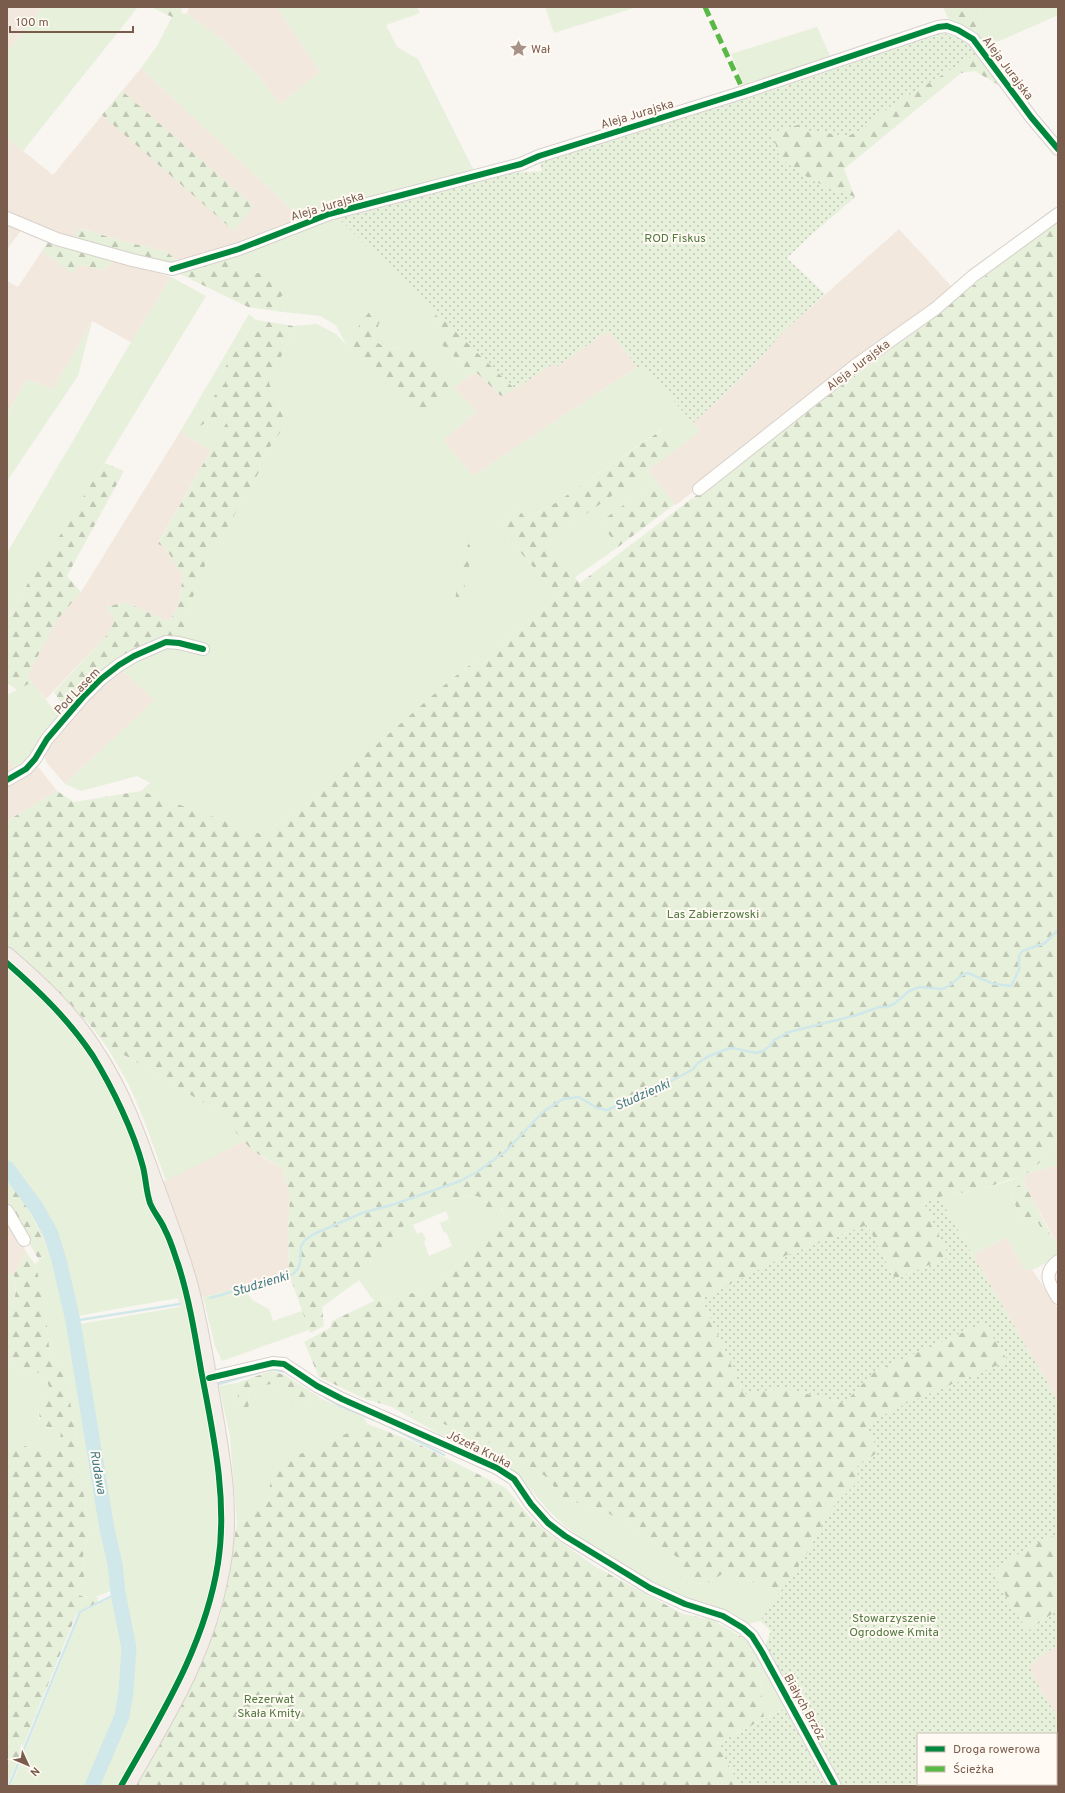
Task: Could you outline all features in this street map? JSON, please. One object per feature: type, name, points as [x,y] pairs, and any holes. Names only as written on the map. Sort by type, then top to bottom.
[{"type":"main road","points":[[7,955],[48,992],[76,1023],[99,1055],[117,1087],[145,1155],[188,1276],[197,1313],[222,1455],[226,1497],[226,1546],[220,1584],[210,1620],[196,1661],[127,1786]]},
{"type":"street","name":"Aleja Jurajska","points":[[7,218],[58,239],[132,260],[172,269],[239,249],[329,214],[521,164],[539,156],[744,92],[931,29],[947,26],[958,30],[973,40],[1031,117],[1058,149]]},
{"type":"street","name":"Aleja Jurajska","points":[[699,489],[856,365],[935,309],[973,276],[1058,214]]},
{"type":"street","name":"Pod Lasem","points":[[7,780],[26,769],[35,759],[47,739],[83,697],[101,679],[120,665],[134,656],[166,642],[179,643],[203,649]]},
{"type":"street","points":[[7,1211],[24,1240]]},
{"type":"street","points":[[1058,1261],[1049,1272],[1048,1280],[1058,1298]]},
{"type":"street","name":"Józefa Kruka","points":[[209,1378],[273,1363],[284,1364],[317,1386],[342,1399],[497,1468],[514,1479],[532,1504],[548,1522],[565,1536],[650,1588],[685,1604],[723,1616],[742,1628],[754,1639]]},
{"type":"street","name":"Białych Brzóz","points":[[754,1639],[835,1786]]},
{"type":"shaded area","points":[[7,7],[43,7],[7,52]]},
{"type":"shaded area","points":[[189,7],[277,7],[320,72],[280,104],[260,78],[223,40],[187,14]]},
{"type":"shaded area","points":[[141,68],[304,221],[209,253],[176,260],[167,252],[118,240],[81,228],[72,239],[22,229],[7,249],[7,138],[53,175]]},
{"type":"shaded area","points":[[899,229],[953,288],[676,505],[648,470],[700,431],[693,423],[743,377],[783,332]]},
{"type":"shaded area","points":[[42,251],[72,272],[80,265],[104,270],[112,262],[131,265],[171,277],[131,342],[92,321],[53,390],[27,379],[7,414],[7,281],[18,287]]},
{"type":"shaded area","points":[[611,332],[637,367],[473,476],[443,440],[477,412],[454,388],[472,374],[477,373],[501,396],[555,363],[558,366],[604,333]]},
{"type":"shaded area","points":[[180,432],[211,450],[158,543],[165,547],[183,576],[178,607],[169,622],[125,602],[106,607],[115,619],[108,634],[46,699],[27,677],[56,621],[81,592]]},
{"type":"shaded area","points":[[119,668],[155,700],[65,784],[47,763],[43,754],[71,718]]},
{"type":"shaded area","points":[[7,755],[15,770],[25,764],[39,768],[57,791],[7,821]]},
{"type":"shaded area","points":[[244,1141],[262,1157],[282,1168],[290,1194],[288,1234],[289,1274],[199,1298],[160,1183]]},
{"type":"shaded area","points":[[1058,1165],[1058,1246],[1024,1183],[1026,1174]]},
{"type":"shaded area","points":[[7,1216],[20,1238],[26,1252],[14,1274],[7,1274]]},
{"type":"shaded area","points":[[1007,1237],[1025,1271],[1031,1268],[1058,1309],[1058,1401],[973,1255]]},
{"type":"shaded area","points":[[1058,1644],[1058,1717],[1041,1691],[1029,1666]]},
{"type":"green space","points":[[43,7],[138,7],[23,151],[7,138],[7,52]]},
{"type":"green space","points":[[151,7],[182,7],[181,13],[172,17]]},
{"type":"green space","points":[[277,7],[417,7],[420,13],[386,25],[397,47],[418,59],[475,173],[304,221],[141,68],[157,46],[172,17],[181,13],[187,14],[223,40],[260,78],[280,104],[320,72]]},
{"type":"green space","points":[[545,7],[637,7],[554,33]]},
{"type":"green space","points":[[943,7],[989,7],[979,16],[973,36],[950,22]]},
{"type":"green space","points":[[989,7],[1058,7],[1058,15],[984,48],[973,36],[979,16]]},
{"type":"green space","points":[[817,27],[832,60],[745,88],[731,54]]},
{"type":"green space","name":"ROD Fiskus","points":[[937,33],[960,38],[978,53],[891,106],[861,130],[845,137],[818,131],[806,132],[800,124],[772,133],[780,158],[808,178],[830,189],[855,197],[787,258],[825,294],[783,332],[743,377],[693,423],[648,372],[637,367],[611,332],[604,333],[558,366],[555,363],[515,389],[338,218],[511,173],[542,171],[540,163],[756,93],[834,65],[839,67],[849,63],[852,58]]},
{"type":"green space","points":[[978,53],[1001,80],[1000,86],[975,71],[961,73],[844,169],[855,197],[830,189],[808,178],[780,158],[771,133],[800,124],[806,132],[818,131],[845,137],[861,130],[891,106]]},
{"type":"green space","points":[[122,91],[254,206],[234,231],[102,115]]},
{"type":"green space","points":[[338,218],[437,313],[432,321],[439,331],[436,339],[472,374],[454,388],[477,412],[443,440],[473,476],[637,367],[648,372],[700,431],[675,451],[662,429],[557,502],[526,519],[517,507],[497,525],[559,597],[449,681],[336,780],[264,835],[141,791],[150,783],[137,776],[81,791],[65,784],[155,700],[119,668],[142,655],[186,642],[193,629],[183,619],[195,592],[198,578],[259,472],[260,461],[286,424],[269,383],[271,375],[294,333],[293,326],[317,324],[336,334],[346,345],[336,325],[320,316],[283,312],[284,305],[280,299],[281,296],[287,294],[286,284],[267,274],[234,270],[228,256],[298,229]],"holes":[[[380,321],[373,340],[388,349],[409,348],[453,388],[420,416],[347,347]],[[474,546],[456,600],[462,560]]]},
{"type":"green space","name":"Las Zabierzowski","points":[[1058,220],[1058,1141],[1053,1143],[1043,1160],[1026,1174],[982,1189],[939,1197],[924,1203],[949,1257],[895,1279],[867,1225],[785,1256],[702,1299],[744,1394],[784,1388],[844,1403],[875,1371],[984,1323],[1008,1361],[907,1403],[866,1430],[880,1451],[855,1468],[860,1480],[839,1500],[826,1516],[808,1552],[783,1589],[768,1587],[724,1573],[706,1584],[687,1582],[680,1559],[608,1513],[563,1498],[545,1476],[493,1444],[424,1416],[365,1399],[319,1377],[304,1342],[330,1328],[332,1321],[374,1301],[422,1291],[466,1259],[488,1235],[508,1223],[501,1207],[488,1209],[478,1196],[458,1197],[421,1210],[377,1251],[359,1280],[322,1307],[324,1326],[310,1333],[289,1274],[288,1234],[290,1194],[282,1168],[253,1151],[214,1109],[128,1057],[107,1047],[90,1025],[47,980],[7,946],[7,821],[57,791],[74,802],[141,791],[264,835],[336,780],[449,681],[559,597],[497,525],[517,507],[526,519],[557,502],[663,429],[675,451],[545,543],[580,583],[913,332]]},
{"type":"green space","points":[[80,228],[118,240],[167,252],[176,260],[160,273],[131,265],[112,262],[104,270],[80,265],[72,273],[42,251],[49,240],[72,239]]},
{"type":"green space","points":[[228,256],[234,270],[267,274],[287,284],[287,294],[281,296],[280,299],[284,305],[283,312],[248,307],[182,275],[182,270]]},
{"type":"green space","points":[[171,277],[206,296],[48,556],[38,566],[7,620],[7,553]]},
{"type":"green space","points":[[370,311],[380,321],[373,340],[388,349],[409,348],[454,388],[420,417],[347,347],[360,324]]},
{"type":"green space","points":[[437,313],[515,389],[501,396],[477,373],[472,374],[436,339],[439,331],[432,321]]},
{"type":"green space","points":[[249,314],[256,320],[222,372],[225,383],[207,405],[209,411],[200,426],[209,421],[220,421],[228,409],[233,411],[211,450],[180,432]]},
{"type":"green space","points":[[256,320],[293,326],[294,333],[271,375],[269,383],[286,424],[260,461],[259,472],[198,578],[195,592],[183,619],[193,628],[186,642],[133,654],[67,713],[54,692],[108,634],[115,619],[106,607],[125,602],[169,622],[178,607],[183,576],[165,547],[158,544],[233,411],[228,409],[221,421],[209,421],[200,426],[198,422],[209,411],[207,405],[225,383],[222,372]]},
{"type":"green space","points":[[92,321],[78,376],[7,481],[7,415],[27,379],[53,390]]},
{"type":"green space","points":[[104,463],[124,471],[67,576],[81,592],[56,621],[27,677],[32,682],[17,690],[7,683],[7,621],[38,565],[48,555]]},
{"type":"green space","points":[[648,470],[657,481],[600,522],[618,547],[574,578],[545,543]]},
{"type":"green space","points":[[657,481],[675,504],[618,547],[600,522]]},
{"type":"green space","points":[[469,542],[474,545],[461,602],[455,600],[462,560]]},
{"type":"green space","points":[[32,682],[61,719],[25,764],[15,770],[7,755],[7,695]]},
{"type":"green space","points":[[7,965],[53,1008],[80,1040],[98,1068],[123,1118],[141,1167],[147,1203],[164,1231],[186,1299],[211,1438],[219,1500],[218,1545],[206,1610],[189,1658],[118,1786],[11,1786],[81,1613],[111,1598],[112,1599],[113,1590],[95,1597],[87,1597],[75,1593],[84,1577],[83,1556],[90,1532],[82,1484],[76,1468],[79,1465],[74,1423],[63,1363],[50,1357],[44,1297],[35,1264],[48,1252],[28,1205],[7,1179]],"holes":[[[178,1298],[180,1307],[80,1324],[77,1316]]]},
{"type":"green space","points":[[107,1047],[128,1057],[214,1109],[244,1141],[166,1181],[144,1120],[129,1085]]},
{"type":"green space","points":[[1058,1141],[1058,1165],[1026,1174],[1024,1183],[1010,1191],[1023,1226],[1037,1221],[1046,1236],[1050,1233],[1058,1246],[1058,1257],[1032,1270],[1031,1268],[1025,1271],[1007,1237],[973,1255],[939,1197],[994,1186],[1020,1176],[1042,1161],[1053,1143]]},
{"type":"green space","points":[[7,1179],[27,1205],[48,1252],[39,1260],[7,1206]]},
{"type":"green space","points":[[1024,1183],[1050,1233],[1046,1236],[1037,1221],[1023,1226],[1010,1190]]},
{"type":"green space","points":[[478,1196],[500,1207],[509,1223],[488,1235],[466,1259],[422,1291],[374,1301],[359,1280],[377,1251],[421,1210],[458,1197]],"holes":[[[446,1211],[449,1219],[440,1223],[452,1246],[429,1256],[424,1242],[426,1240],[422,1232],[417,1234],[413,1225]]]},
{"type":"green space","name":"Stowarzyszenie Ogrodowe Kmita","points":[[939,1197],[1058,1401],[1058,1534],[1038,1542],[992,1571],[1009,1602],[1028,1631],[1055,1612],[1058,1618],[1058,1644],[1029,1666],[1041,1691],[1058,1717],[1058,1746],[1057,1747],[1057,1733],[917,1733],[917,1785],[1038,1786],[841,1786],[764,1648],[771,1631],[760,1621],[808,1552],[826,1516],[839,1500],[860,1480],[855,1468],[880,1451],[866,1430],[880,1417],[907,1403],[1008,1361],[984,1323],[875,1371],[844,1403],[784,1388],[744,1394],[702,1299],[785,1256],[867,1225],[895,1279],[949,1257],[924,1203]]},
{"type":"green space","points":[[26,1252],[35,1264],[44,1297],[50,1357],[63,1363],[74,1423],[79,1465],[76,1468],[82,1484],[90,1532],[83,1556],[84,1577],[75,1593],[84,1597],[97,1597],[99,1603],[76,1615],[7,1786],[7,1441],[56,1455],[61,1433],[58,1429],[44,1426],[40,1421],[36,1403],[50,1390],[47,1381],[43,1376],[38,1373],[21,1372],[9,1369],[11,1359],[7,1352],[7,1319],[14,1302],[16,1290],[14,1274]]},
{"type":"green space","points":[[7,1274],[14,1274],[15,1292],[14,1302],[7,1319]]},
{"type":"green space","points":[[243,1286],[252,1300],[269,1309],[273,1321],[302,1311],[309,1330],[222,1361],[215,1346],[203,1297]]},
{"type":"green space","points":[[7,1352],[11,1359],[9,1369],[21,1372],[38,1373],[47,1381],[50,1390],[36,1403],[39,1409],[38,1418],[46,1428],[58,1429],[61,1433],[56,1455],[7,1441]]},
{"type":"green space","points":[[271,1371],[285,1375],[322,1399],[294,1405],[281,1390],[270,1384],[248,1391],[249,1414],[239,1413],[237,1383]]},
{"type":"green space","points":[[237,1383],[239,1413],[249,1413],[248,1391],[270,1384],[281,1390],[294,1405],[322,1399],[363,1417],[368,1424],[274,1466],[267,1504],[237,1523],[230,1437],[219,1386]]},
{"type":"green space","points":[[390,1406],[424,1416],[493,1444],[545,1476],[563,1498],[608,1513],[680,1559],[687,1582],[706,1584],[724,1573],[768,1587],[783,1589],[760,1621],[748,1624],[731,1612],[692,1601],[651,1581],[605,1554],[566,1527],[548,1510],[516,1472],[434,1431]]},
{"type":"green space","name":"Rezerwat Skała Kmity","points":[[368,1424],[414,1442],[506,1488],[528,1515],[545,1531],[596,1567],[683,1614],[713,1620],[750,1642],[758,1657],[764,1719],[717,1744],[740,1786],[134,1786],[199,1667],[220,1617],[237,1523],[267,1504],[273,1466]]},
{"type":"green space","points":[[1058,1534],[1058,1618],[1055,1612],[1028,1631],[1009,1602],[992,1571],[1038,1542]]},
{"type":"green space","points":[[758,1657],[786,1708],[764,1719]]},
{"type":"green space","points":[[786,1708],[829,1786],[740,1786],[717,1744]]},
{"type":"waterway","name":"Studzienki","points":[[210,1298],[293,1274],[300,1264],[301,1246],[305,1240],[314,1234],[362,1213],[395,1204],[460,1181],[477,1172],[506,1151],[543,1112],[563,1099],[579,1097],[597,1108],[607,1110],[644,1095],[692,1070],[698,1063],[707,1057],[727,1049],[733,1048],[756,1053],[763,1051],[770,1046],[774,1040],[789,1032],[857,1015],[879,1007],[887,1007],[894,1004],[909,991],[919,987],[943,989],[962,975],[968,973],[994,984],[1011,986],[1019,970],[1019,957],[1022,951],[1045,943],[1058,930]]},
{"type":"waterway","name":"Rudawa","points":[[7,1168],[36,1207],[51,1234],[59,1260],[73,1321],[107,1529],[115,1564],[118,1593],[129,1648],[126,1692],[122,1716],[92,1786]]},
{"type":"waterway","name":"Studzienki","points":[[73,1321],[180,1304]]},
{"type":"waterway","points":[[271,1369],[286,1372]]},
{"type":"waterway","points":[[219,1384],[257,1373]]},
{"type":"waterway","points":[[325,1397],[338,1405],[375,1420]]},
{"type":"waterway","points":[[390,1427],[444,1455]]},
{"type":"waterway","points":[[9,1786],[80,1612],[118,1593]]},
{"type":"marked path","points":[[705,7],[744,92]]},
{"type":"cycle path","points":[[172,269],[239,249],[329,214],[521,164],[539,156],[744,92],[938,27],[947,26],[958,30],[973,39],[1031,117],[1058,149]]},
{"type":"cycle path","points":[[7,780],[26,769],[35,759],[47,739],[83,697],[101,679],[119,665],[134,656],[166,642],[179,643],[203,649]]},
{"type":"cycle path","points":[[7,963],[31,984],[74,1030],[93,1056],[122,1110],[139,1153],[150,1203],[169,1238],[178,1264],[194,1330],[218,1466],[221,1539],[212,1594],[203,1623],[180,1679],[121,1786]]},
{"type":"cycle path","points":[[209,1378],[273,1363],[284,1364],[317,1386],[342,1399],[497,1468],[514,1479],[531,1504],[548,1523],[565,1536],[650,1588],[685,1604],[723,1616],[743,1628],[752,1636],[762,1652],[835,1786]]},
{"type":"place","name":"Wał","points":[[518,49]]}]
